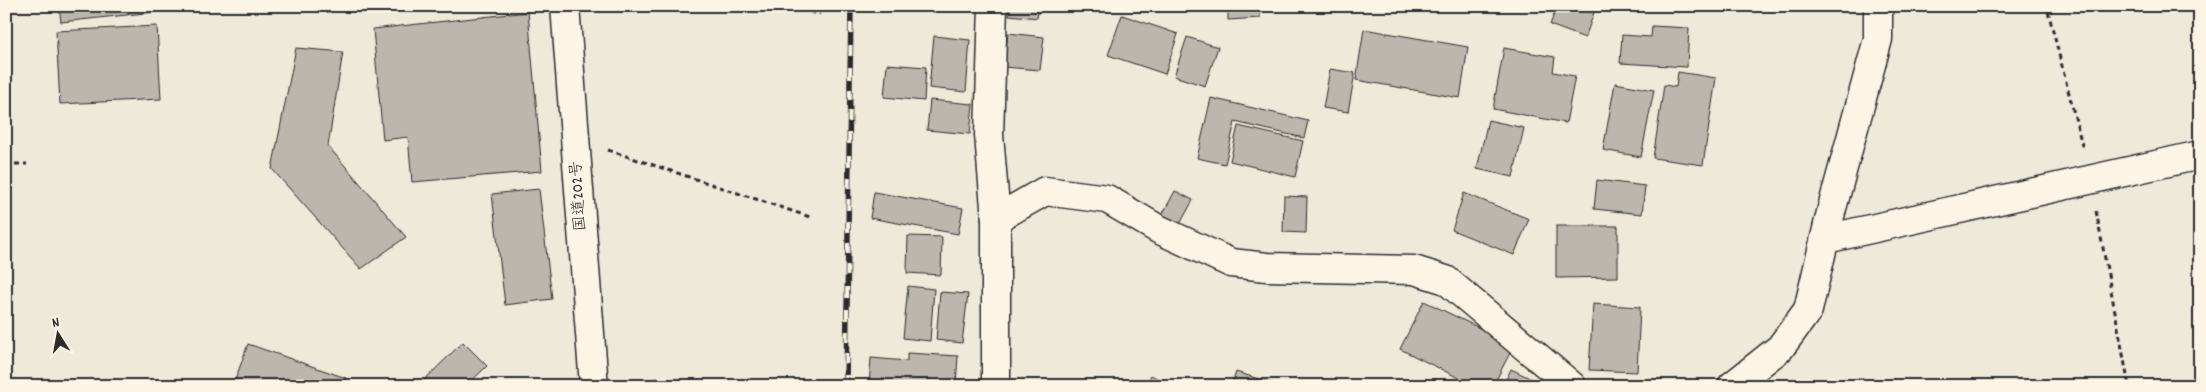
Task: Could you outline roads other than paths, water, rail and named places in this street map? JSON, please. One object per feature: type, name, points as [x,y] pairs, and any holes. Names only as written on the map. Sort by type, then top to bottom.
[{"type":"main road","name":"国道202号","points":[[565,6],[594,386]]},
{"type":"main road","points":[[993,6],[989,135],[996,219],[996,386]]},
{"type":"main road","points":[[1732,386],[1780,348],[1808,310],[1831,212],[1878,39],[1878,6]]},
{"type":"main road","points":[[1826,239],[2200,155]]},
{"type":"main road","points":[[996,219],[1046,192],[1106,199],[1158,229],[1231,263],[1267,266],[1414,270],[1446,280],[1572,386]]},
{"type":"railway","points":[[846,386],[851,6]]}]
